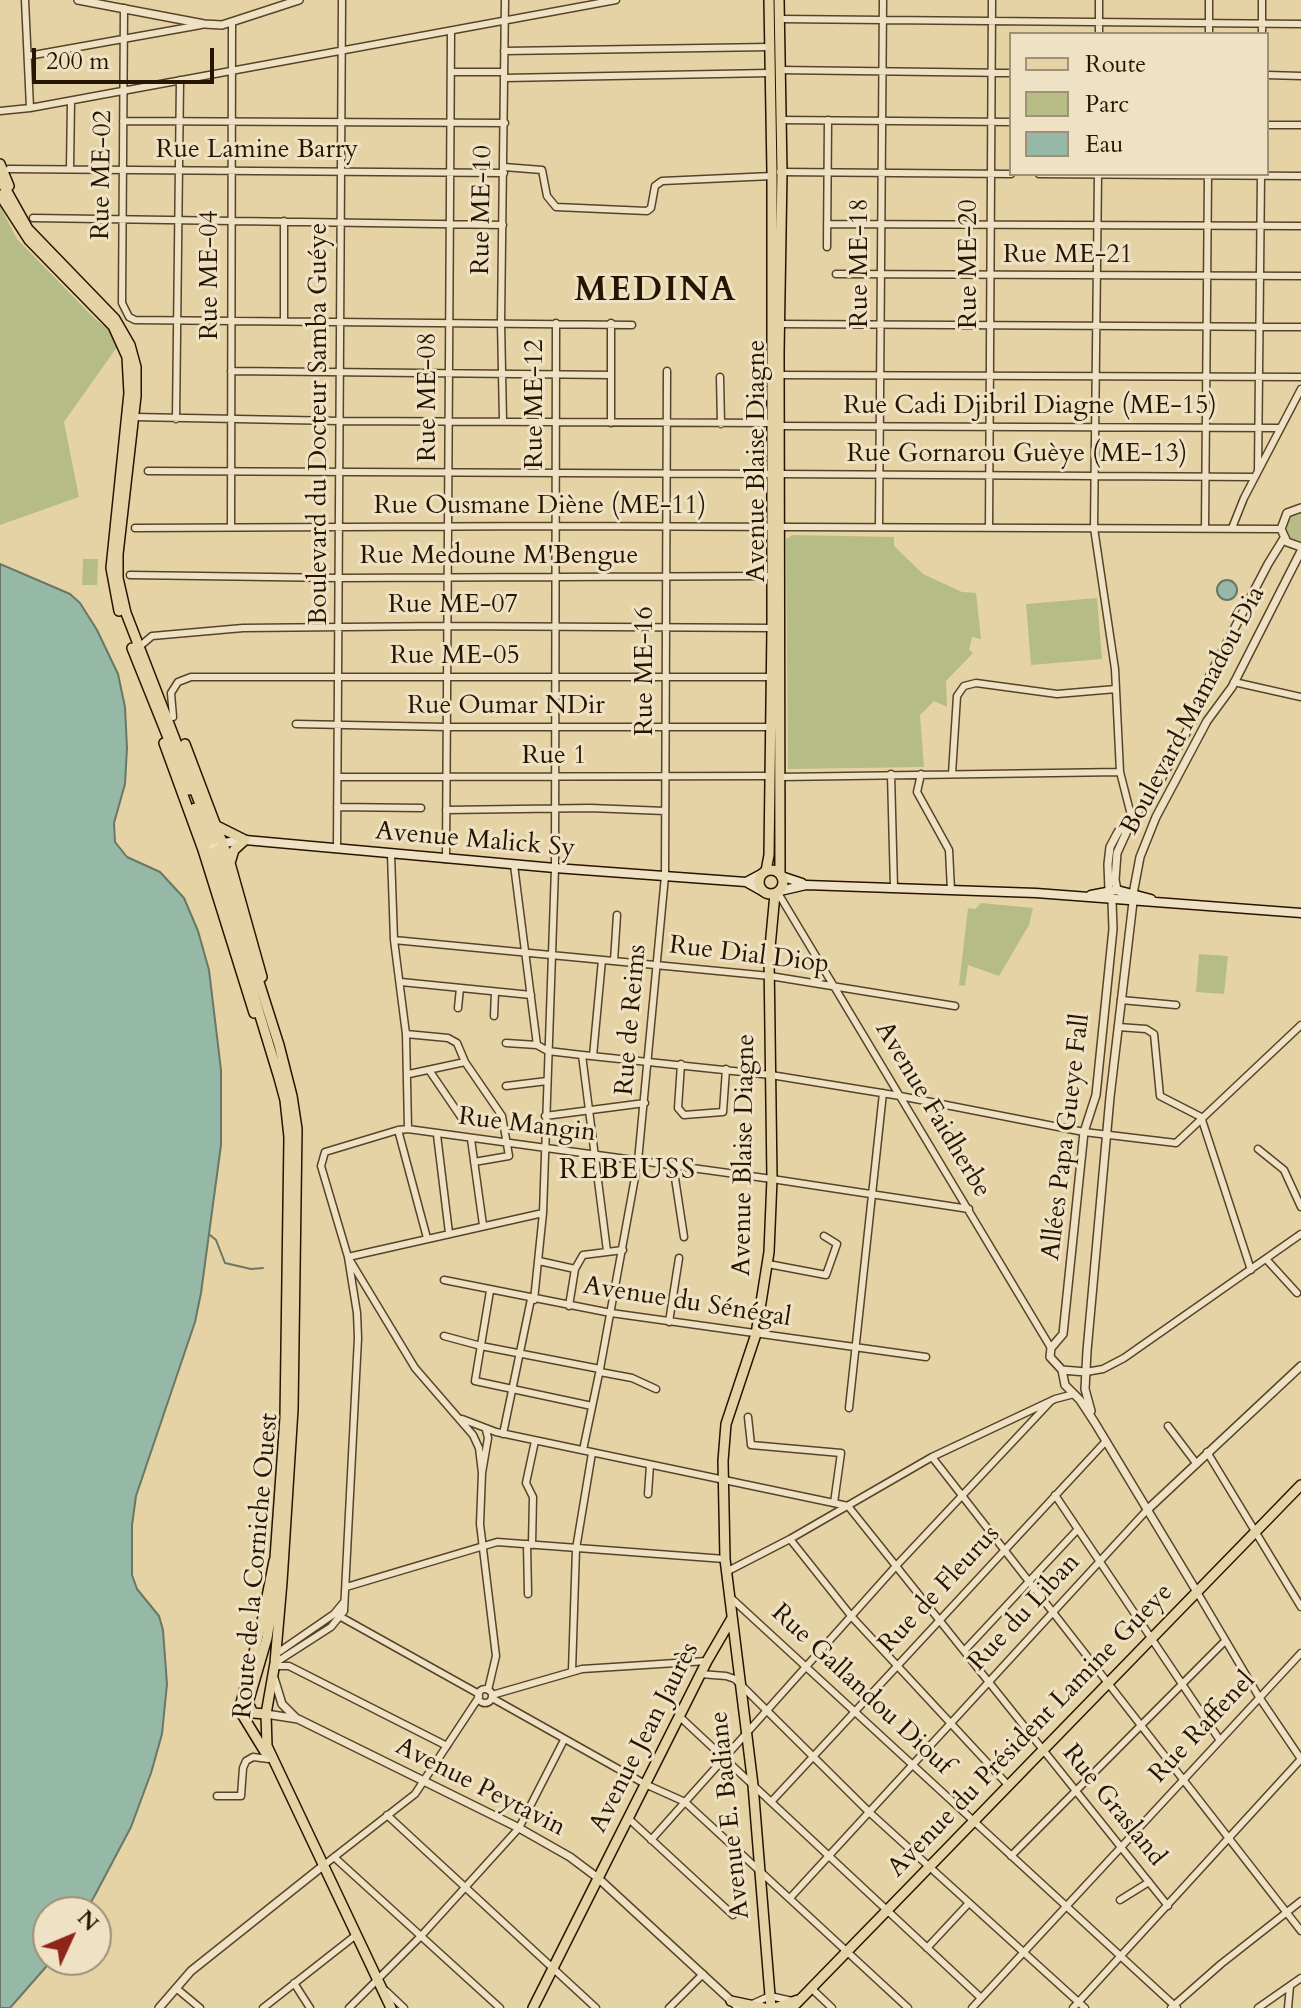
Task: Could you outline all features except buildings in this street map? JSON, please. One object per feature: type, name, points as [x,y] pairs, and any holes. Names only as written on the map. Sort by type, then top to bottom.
[{"type":"main road","name":"Avenue Blaise Diagne","points":[[769,0],[770,47],[780,120],[775,173],[780,324],[775,424]]},
{"type":"main road","name":"Avenue Blaise Diagne","points":[[764,872],[769,855],[775,777],[775,71],[779,0]]},
{"type":"main road","points":[[4,167],[28,220]]},
{"type":"main road","name":"Route de la Corniche Ouest","points":[[0,179],[28,220],[119,323],[130,345],[136,367],[134,417],[117,572],[122,601],[212,846],[282,1056],[292,1096],[297,1129],[293,1409],[274,1664],[265,1740],[280,1776]]},
{"type":"main road","points":[[0,195],[29,240],[113,326],[127,357],[129,393],[115,515],[112,579],[124,625],[158,714],[166,748],[212,846],[230,863],[261,970],[263,1000]]},
{"type":"main road","name":"Avenue Blaise Diagne","points":[[775,528],[771,727],[781,875]]},
{"type":"main road","points":[[151,679],[173,717],[216,826],[212,846]]},
{"type":"main road","points":[[216,826],[245,840],[234,850],[230,863]]},
{"type":"main road","name":"Avenue Malick Sy","points":[[212,846],[245,840],[514,865],[746,882],[772,892]]},
{"type":"main road","name":"Route de la Corniche Ouest","points":[[212,846],[285,1100],[289,1137],[285,1418],[275,1558],[241,1703],[243,1716],[280,1776]]},
{"type":"main road","points":[[746,882],[774,870],[806,885]]},
{"type":"main road","points":[[764,872],[758,881],[772,892],[806,885],[951,890],[1084,896],[1112,901],[1133,898],[1301,913]]},
{"type":"main road","points":[[772,892],[783,884],[781,875]]},
{"type":"main road","points":[[1084,896],[1113,890],[1133,898]]},
{"type":"main road","points":[[1112,901],[1113,890]]},
{"type":"main road","name":"Avenue Blaise Diagne","points":[[732,1618],[725,1559],[726,1424],[756,1334],[768,1264],[772,1179],[772,892]]},
{"type":"main road","name":"Avenue du Président Lamine Gueye","points":[[795,2003],[1301,1485]]},
{"type":"main road","points":[[266,1714],[253,1713],[248,1703],[271,1619],[277,1577],[275,1558]]},
{"type":"main road","name":"Avenue Jean Jaurès","points":[[533,2008],[700,1674],[732,1618]]},
{"type":"main road","name":"Avenue E. Badiane","points":[[732,1618],[753,1785],[758,1869],[773,2008]]},
{"type":"main road","points":[[280,1776],[391,2008]]},
{"type":"main road","points":[[773,2008],[795,2003]]},
{"type":"main road","points":[[735,2004],[764,2008]]},
{"type":"street","points":[[25,0],[30,108]]},
{"type":"street","points":[[78,0],[124,4],[204,24]]},
{"type":"street","points":[[28,56],[204,24],[232,22],[299,0]]},
{"type":"street","name":"Boulevard du Docteur Samba Guéye","points":[[337,848],[342,0]]},
{"type":"street","name":"Rue ME-10","points":[[503,421],[501,322],[505,0]]},
{"type":"street","points":[[0,111],[71,101],[616,0]]},
{"type":"street","name":"Rue ME-18","points":[[879,527],[883,0]]},
{"type":"street","name":"Rue ME-20","points":[[989,528],[992,0]]},
{"type":"street","points":[[1099,0],[1099,32]]},
{"type":"street","points":[[1209,0],[1209,32]]},
{"type":"street","points":[[1262,0],[1262,32]]},
{"type":"street","name":"Rue ME-02","points":[[124,4],[122,303],[126,313],[135,320],[177,320]]},
{"type":"street","points":[[780,19],[1301,24]]},
{"type":"street","name":"Rue ME-04","points":[[231,527],[232,22]]},
{"type":"street","name":"Rue ME-08","points":[[446,859],[451,31]]},
{"type":"street","points":[[504,51],[770,47]]},
{"type":"street","points":[[451,72],[504,75],[775,71],[1009,73]]},
{"type":"street","points":[[1269,75],[1301,76]]},
{"type":"street","points":[[176,419],[180,80]]},
{"type":"street","points":[[70,169],[71,101]]},
{"type":"street","points":[[780,120],[1009,122]]},
{"type":"street","points":[[827,247],[828,120]]},
{"type":"street","points":[[123,121],[505,123]]},
{"type":"street","points":[[1269,125],[1301,125]]},
{"type":"street","name":"Rue Lamine Barry","points":[[4,167],[450,173],[542,170],[547,196],[556,207],[647,211],[651,208],[655,186],[662,181],[775,173]]},
{"type":"street","points":[[775,173],[1009,174]]},
{"type":"street","points":[[1269,175],[1301,176]]},
{"type":"street","points":[[1098,176],[1094,528],[1116,689],[1120,772],[1132,820]]},
{"type":"street","points":[[1205,528],[1208,176]]},
{"type":"street","points":[[1257,474],[1261,176]]},
{"type":"street","points":[[28,220],[450,222],[503,225]]},
{"type":"street","points":[[284,221],[284,321]]},
{"type":"street","points":[[827,224],[1301,226]]},
{"type":"street","name":"Rue ME-21","points":[[836,274],[1301,276]]},
{"type":"street","points":[[177,320],[632,325]]},
{"type":"street","name":"Rue ME-12","points":[[499,1433],[533,1300],[543,1213],[555,868],[556,323]]},
{"type":"street","points":[[611,323],[611,423]]},
{"type":"street","points":[[780,324],[1301,327]]},
{"type":"street","points":[[231,371],[611,375]]},
{"type":"street","name":"Rue ME-16","points":[[665,876],[667,371]]},
{"type":"street","points":[[779,375],[1301,377]]},
{"type":"street","points":[[720,377],[721,424]]},
{"type":"street","points":[[1232,528],[1301,389]]},
{"type":"street","name":"Rue Cadi Djibril Diagne (ME-15)","points":[[134,417],[1280,428]]},
{"type":"street","name":"Rue Gornarou Guèye (ME-13)","points":[[148,471],[231,469],[1095,476],[1257,474]]},
{"type":"street","points":[[1301,508],[1287,513],[1281,529],[1284,538],[1301,549]]},
{"type":"street","name":"Rue Ousmane Diène (ME-11)","points":[[135,528],[666,526],[1281,529]]},
{"type":"street","name":"Boulevard Mamadou Dia","points":[[1113,890],[1117,853],[1132,820],[1152,796],[1193,720],[1207,681],[1284,538]]},
{"type":"street","name":"Boulevard Mamadou Dia","points":[[1133,898],[1140,857],[1156,817],[1207,721],[1234,682],[1301,549]]},
{"type":"street","name":"Rue Medoune M'Bengue","points":[[130,575],[339,578],[772,576]]},
{"type":"street","name":"Rue ME-07","points":[[139,647],[152,636],[225,628],[772,628]]},
{"type":"street","name":"Rue ME-05","points":[[173,717],[171,693],[178,682],[191,677],[771,677]]},
{"type":"street","points":[[1234,682],[1301,697]]},
{"type":"street","points":[[952,774],[957,696],[964,686],[981,684],[1057,694],[1116,689]]},
{"type":"street","name":"Rue Oumar NDir","points":[[296,724],[338,727],[771,727]]},
{"type":"street","name":"Rue 1","points":[[338,777],[775,777],[1120,772]]},
{"type":"street","points":[[891,774],[894,888]]},
{"type":"street","points":[[921,774],[917,792],[949,850],[951,890]]},
{"type":"street","points":[[337,807],[421,808]]},
{"type":"street","points":[[446,810],[555,808],[665,811]]},
{"type":"street","points":[[391,854],[394,940],[409,1074],[408,1129]]},
{"type":"street","points":[[514,865],[537,1045]]},
{"type":"street","name":"Rue de Reims","points":[[583,1450],[638,1161],[665,876]]},
{"type":"street","name":"Avenue Faidherbe","points":[[772,892],[834,987],[1051,1348]]},
{"type":"street","name":"Allées Papa Gueye Fall","points":[[1085,1389],[1133,898]]},
{"type":"street","name":"Allées Papa Gueye Fall","points":[[1051,1348],[1063,1334],[1084,1132],[1096,1095],[1113,929],[1112,901]]},
{"type":"street","points":[[614,961],[617,915]]},
{"type":"street","name":"Rue Dial Diop","points":[[394,940],[770,976],[955,1006]]},
{"type":"street","points":[[593,1056],[602,960]]},
{"type":"street","points":[[401,982],[531,995]]},
{"type":"street","points":[[458,1008],[460,988]]},
{"type":"street","points":[[494,1016],[495,992]]},
{"type":"street","points":[[1121,1000],[1176,1005]]},
{"type":"street","points":[[506,1043],[537,1045],[548,1051],[771,1075],[900,1096],[1084,1132],[1176,1143],[1301,1025]]},
{"type":"street","points":[[1118,1027],[1146,1029],[1154,1034],[1160,1096],[1201,1117],[1251,1270]]},
{"type":"street","points":[[406,1034],[452,1039],[502,1116],[508,1143],[507,1158],[474,1162]]},
{"type":"street","points":[[582,1055],[607,1251]]},
{"type":"street","points":[[409,1074],[465,1062]]},
{"type":"street","points":[[681,1064],[678,1108],[684,1115],[723,1112],[726,1069]]},
{"type":"street","points":[[429,1070],[463,1120]]},
{"type":"street","points":[[506,1086],[547,1081]]},
{"type":"street","points":[[849,1408],[883,1093]]},
{"type":"street","points":[[545,1116],[645,1103]]},
{"type":"street","name":"Rue Mangin","points":[[348,1257],[321,1166],[322,1155],[330,1150],[408,1129],[969,1209]]},
{"type":"street","points":[[398,1130],[427,1238]]},
{"type":"street","points":[[437,1135],[449,1233]]},
{"type":"street","points":[[471,1139],[483,1225]]},
{"type":"street","points":[[1258,1149],[1284,1170],[1301,1207]]},
{"type":"street","points":[[673,1165],[684,1237]]},
{"type":"street","points":[[348,1257],[543,1213]]},
{"type":"street","points":[[1062,1370],[1086,1372],[1103,1369],[1124,1358],[1301,1234]]},
{"type":"street","points":[[768,1264],[826,1275],[837,1244],[824,1236]]},
{"type":"street","points":[[569,1306],[575,1269],[583,1255],[623,1250]]},
{"type":"street","points":[[274,1664],[331,1627],[341,1617],[345,1600],[358,1338],[348,1257]]},
{"type":"street","points":[[348,1257],[415,1368],[462,1419],[475,1439],[482,1473]]},
{"type":"street","points":[[669,1322],[679,1258]]},
{"type":"street","points":[[1266,1259],[1297,1293]]},
{"type":"street","points":[[539,1261],[575,1269]]},
{"type":"street","name":"Avenue du Sénégal","points":[[444,1280],[611,1313],[926,1357]]},
{"type":"street","points":[[490,1291],[475,1381],[592,1406]]},
{"type":"street","points":[[444,1336],[600,1370],[632,1378],[656,1389]]},
{"type":"street","points":[[651,1840],[896,1566],[1062,1393],[1065,1385],[1062,1370],[1050,1357],[1051,1348]]},
{"type":"street","name":"Rue du Liban","points":[[790,1898],[1147,1510],[1301,1366]]},
{"type":"street","points":[[1065,1385],[1095,1423],[1259,1697],[1301,1759],[1076,2005]]},
{"type":"street","points":[[726,1572],[932,1457],[1053,1400],[1085,1389],[1095,1423]]},
{"type":"street","points":[[748,1417],[751,1445],[841,1453],[834,1503]]},
{"type":"street","points":[[462,1419],[499,1433],[848,1506]]},
{"type":"street","points":[[1168,1426],[1196,1463]]},
{"type":"street","points":[[341,1617],[479,1696],[483,1703],[491,1694],[496,1649],[479,1508],[488,1438],[486,1430]]},
{"type":"street","points":[[475,1439],[486,1430]]},
{"type":"street","points":[[475,1439],[499,1433]]},
{"type":"street","points":[[528,1594],[533,1497],[526,1483],[535,1441]]},
{"type":"street","name":"Rue de Fleurus","points":[[771,1802],[1106,1441]]},
{"type":"street","points":[[1207,1452],[1301,1607]]},
{"type":"street","points":[[572,1671],[576,1549],[592,1453]]},
{"type":"street","points":[[932,1457],[1301,1931]]},
{"type":"street","points":[[648,1494],[650,1465]]},
{"type":"street","points":[[1055,1495],[1219,1739]]},
{"type":"street","name":"Rue Grasland","points":[[848,1506],[1168,1906]]},
{"type":"street","points":[[964,1651],[1078,1529]]},
{"type":"street","points":[[790,1539],[852,1617],[1008,1785]]},
{"type":"street","points":[[346,1587],[481,1544],[497,1542],[725,1559]]},
{"type":"street","name":"Rue Gallandou Diouf","points":[[730,1597],[1174,2007]]},
{"type":"street","points":[[274,1664],[334,1614],[345,1600]]},
{"type":"street","points":[[1011,1856],[1225,1641]]},
{"type":"street","name":"Rue Raffenel","points":[[972,2008],[1301,1653]]},
{"type":"street","points":[[159,2008],[191,1971],[415,1794],[479,1696],[594,1667],[707,1661]]},
{"type":"street","points":[[274,1664],[282,1704],[298,1719]]},
{"type":"street","points":[[274,1664],[289,1666],[447,1746]]},
{"type":"street","points":[[700,1674],[726,1676],[739,1683],[869,1812],[1024,1951],[1076,2005],[1085,2008]]},
{"type":"street","points":[[491,1694],[564,1740],[685,1802],[908,2008]]},
{"type":"street","points":[[266,1714],[298,1719]]},
{"type":"street","points":[[679,1716],[981,1998]]},
{"type":"street","name":"Avenue Peytavin","points":[[298,1719],[519,1828],[570,1857],[598,1878],[735,2004]]},
{"type":"street","points":[[349,2008],[379,1983],[519,1828],[564,1740]]},
{"type":"street","points":[[217,1796],[241,1796],[246,1761],[253,1757],[269,1759]]},
{"type":"street","points":[[387,1815],[596,2008]]},
{"type":"street","points":[[628,1818],[733,1915]]},
{"type":"street","points":[[334,1857],[500,2008]]},
{"type":"street","points":[[1120,1900],[1149,1882]]},
{"type":"street","points":[[1174,2007],[1301,1901]]},
{"type":"street","points":[[927,1948],[969,1903]]},
{"type":"street","points":[[263,2008],[356,1935]]},
{"type":"street","points":[[669,2008],[703,1974]]},
{"type":"street","points":[[1258,2008],[1301,1978]]},
{"type":"street","points":[[294,1983],[310,2008]]},
{"type":"street","points":[[379,1983],[404,2008]]},
{"type":"street","points":[[1288,2008],[1290,1986]]},
{"type":"street","points":[[176,1988],[200,2008]]},
{"type":"street","points":[[811,1988],[832,2008]]},
{"type":"street","points":[[750,2005],[770,1996],[795,2003]]},
{"type":"green space","points":[[0,206],[17,239],[94,318],[113,333],[117,347],[64,422],[79,497],[0,525]]},
{"type":"green space","points":[[1301,509],[1301,545],[1288,540],[1284,532],[1288,514]]},
{"type":"green space","points":[[793,535],[894,537],[894,546],[923,574],[962,592],[976,593],[981,639],[972,637],[969,650],[973,653],[946,681],[947,707],[934,701],[920,715],[924,767],[788,769],[786,539]]},
{"type":"green space","points":[[83,559],[98,559],[97,585],[82,585]]},
{"type":"green space","points":[[1097,598],[1102,659],[1031,665],[1026,604]]},
{"type":"green space","points":[[981,903],[1033,908],[1029,925],[999,976],[968,965],[965,986],[959,985],[968,908],[975,909]]},
{"type":"green space","points":[[1199,954],[1228,956],[1224,994],[1196,992]]},
{"type":"water","points":[[0,564],[70,594],[80,603],[118,674],[125,707],[127,748],[125,784],[114,823],[115,842],[127,857],[160,872],[184,898],[198,931],[209,970],[221,1070],[221,1145],[195,1322],[136,1496],[132,1525],[132,1575],[137,1589],[159,1616],[163,1630],[167,1684],[162,1734],[131,1827],[95,1896],[32,1896],[32,1976],[38,1976],[10,2008],[0,2008]]},
{"type":"water","points":[[1227,580],[1234,583],[1237,590],[1234,597],[1227,600],[1220,597],[1217,590],[1220,583]]},
{"type":"waterway","points":[[210,1235],[216,1240],[225,1263],[251,1269],[263,1268]]},
{"type":"district","name":"MEDINA","points":[[656,292]]},
{"type":"district","name":"REBEUSS","points":[[628,1172]]}]
